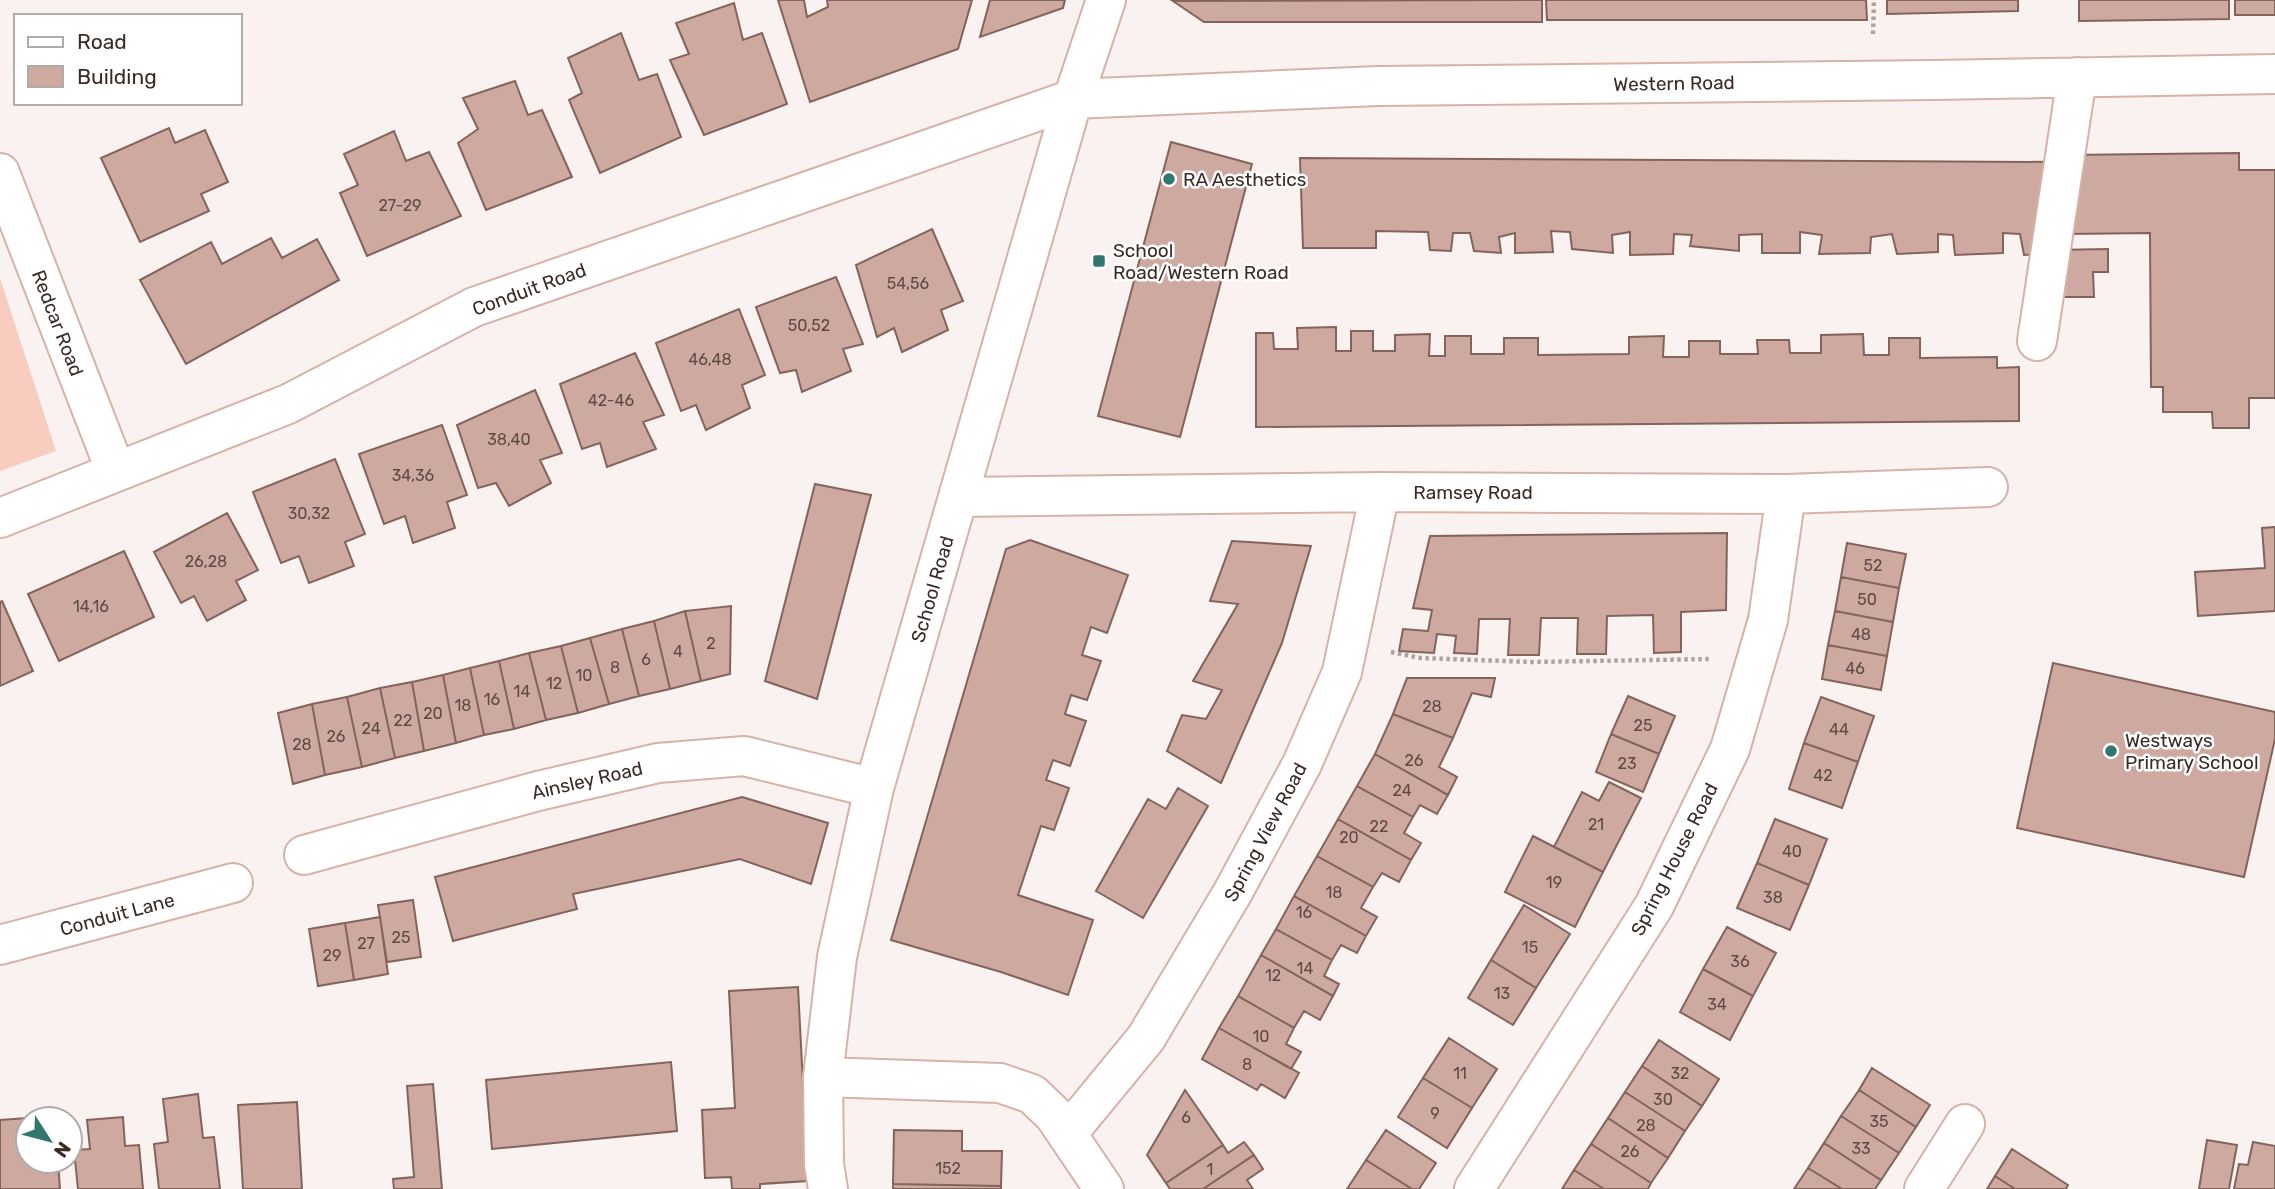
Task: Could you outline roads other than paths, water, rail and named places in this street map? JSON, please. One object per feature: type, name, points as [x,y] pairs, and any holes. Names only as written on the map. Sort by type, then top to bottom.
[{"type":"street","name":"School Road","points":[[828,1189],[824,1164],[823,1077],[837,957],[874,788],[1073,99],[1106,0]]},
{"type":"street","name":"Western Road","points":[[1073,99],[1378,86],[2275,74]]},
{"type":"street","points":[[2037,341],[2077,78]]},
{"type":"street","name":"Conduit Road","points":[[0,518],[288,404],[474,307],[1073,99]]},
{"type":"street","name":"Redcar Road","points":[[0,173],[116,472]]},
{"type":"street","name":"Ramsey Road","points":[[958,497],[1380,492],[1786,494],[1988,487]]},
{"type":"street","name":"Spring View Road","points":[[1067,1134],[1146,1038],[1233,892],[1302,764],[1342,672],[1380,492]]},
{"type":"street","name":"Spring House Road","points":[[1474,1189],[1654,906],[1730,750],[1768,620],[1786,494]]},
{"type":"street","name":"Ainsley Road","points":[[304,855],[538,791],[658,763],[744,756],[874,788]]},
{"type":"street","name":"Conduit Lane","points":[[0,945],[233,883]]},
{"type":"street","points":[[823,1077],[1000,1083],[1032,1094],[1054,1115],[1104,1189]]},
{"type":"street","points":[[1924,1189],[1965,1125]]},
{"type":"place","name":"RA Aesthetics","points":[[1169,179]]},
{"type":"place","name":"School Road/Western Road","points":[[1099,261]]},
{"type":"place","name":"Westways Primary School","points":[[2111,751]]}]
